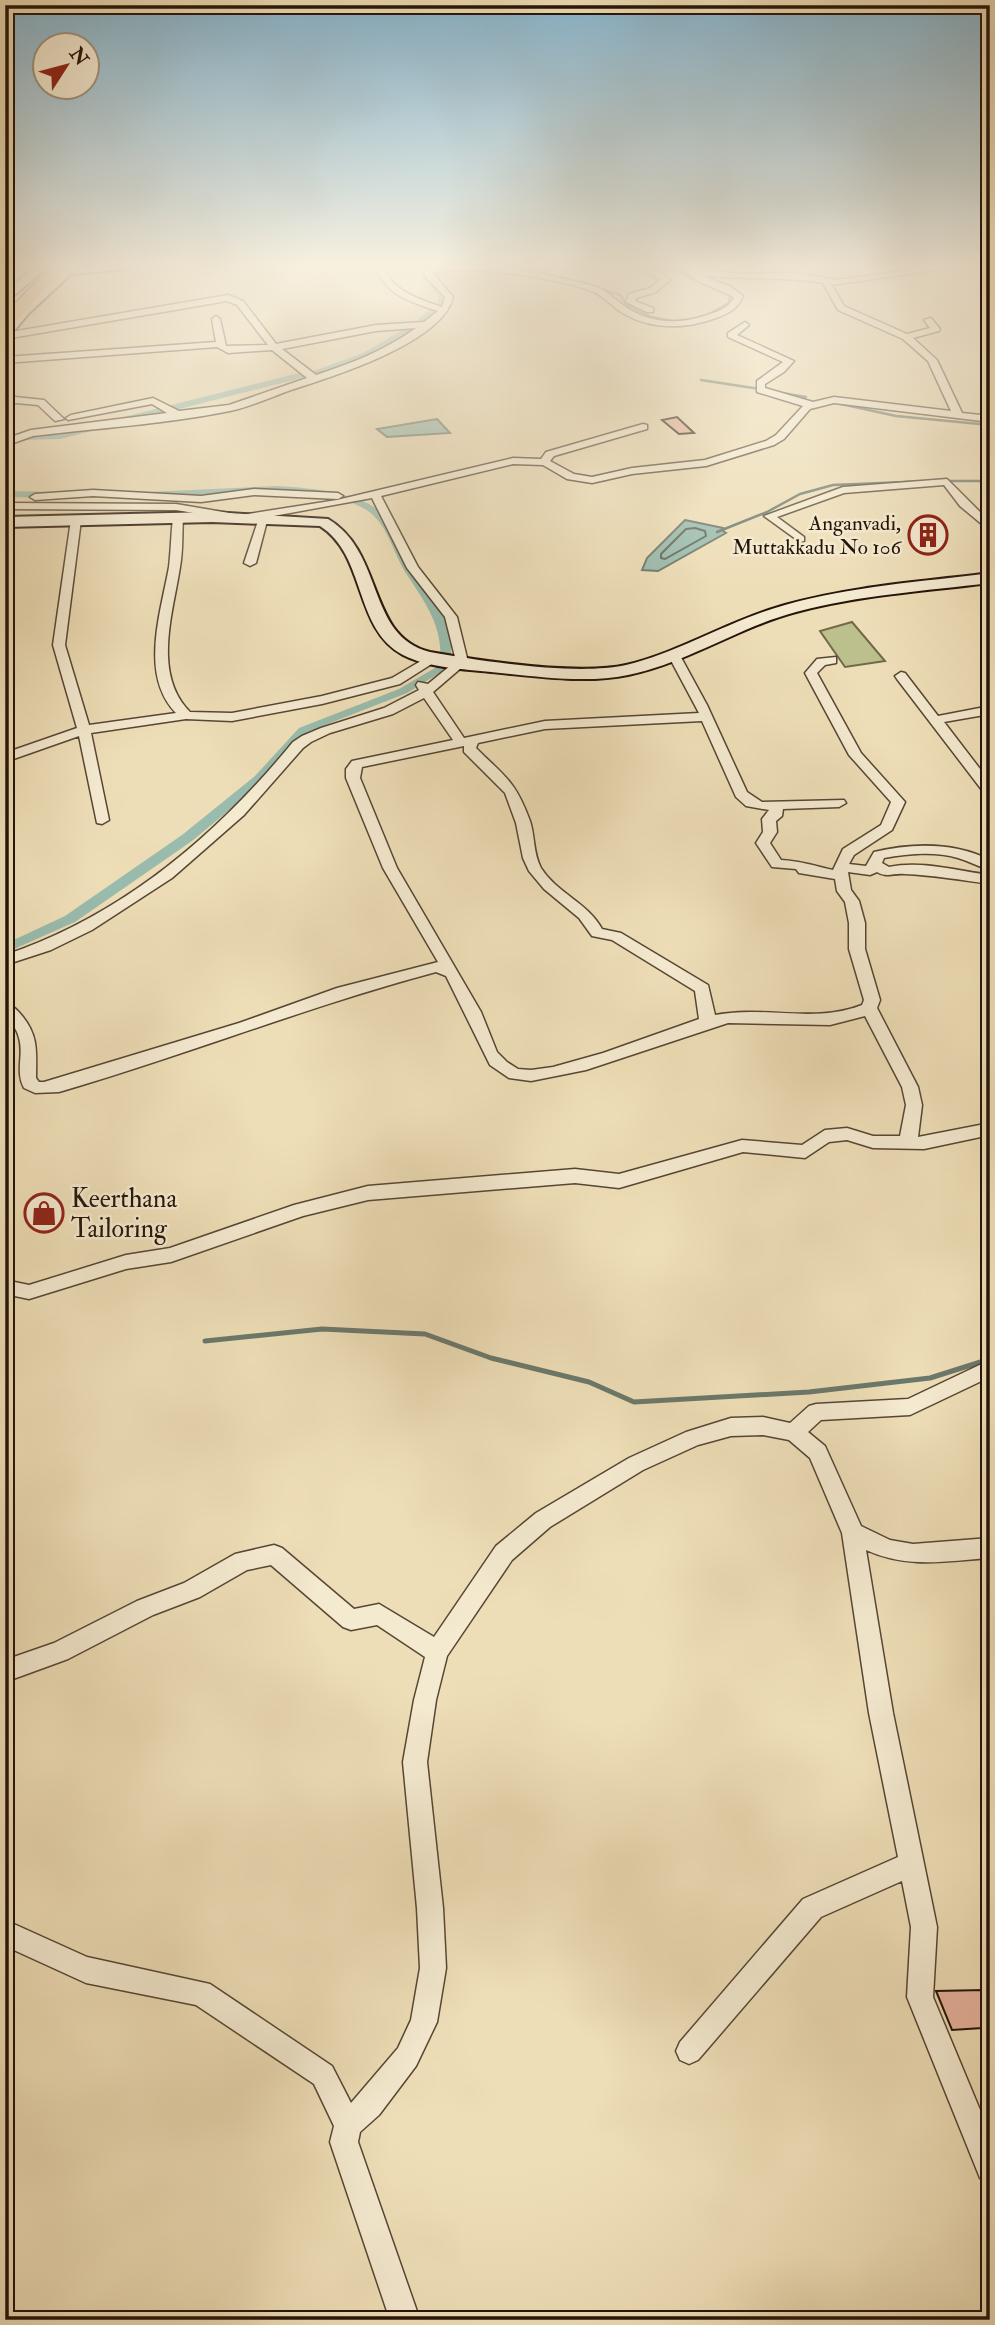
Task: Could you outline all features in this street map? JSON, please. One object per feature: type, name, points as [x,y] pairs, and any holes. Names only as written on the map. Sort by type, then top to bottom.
[{"type":"street","points":[[307,374],[313,378]]},
{"type":"street","points":[[5,443],[31,433],[230,408],[326,374]]},
{"type":"street","points":[[775,374],[760,383],[760,390],[811,405],[849,400],[990,419]]},
{"type":"street","points":[[938,374],[958,415]]},
{"type":"street","points":[[5,399],[41,402],[59,419],[65,429]]},
{"type":"street","points":[[59,419],[153,401],[178,415]]},
{"type":"street","points":[[5,506],[176,507],[241,518],[337,503],[513,461],[544,462],[556,466],[570,477],[592,480],[632,471],[705,463],[770,443],[780,437],[811,405]]},
{"type":"street","points":[[544,462],[550,454],[643,428]]},
{"type":"street","points":[[800,539],[769,516],[843,490],[947,482],[964,504],[990,528]]},
{"type":"street","points":[[5,498],[93,493],[201,499],[254,492],[359,498]]},
{"type":"street","points":[[375,494],[413,568],[451,617],[459,662]]},
{"type":"street","points":[[178,518],[175,563],[161,643],[162,665],[173,702],[186,715]]},
{"type":"street","points":[[5,522],[241,518],[323,523],[339,530],[345,536],[388,635],[410,652],[459,662],[583,673],[615,672],[673,653],[758,618],[811,603],[866,592],[988,581]]},
{"type":"street","points":[[250,563],[264,519]]},
{"type":"street","points":[[76,520],[59,645],[84,730],[102,820]]},
{"type":"street","points":[[673,653],[691,681],[741,794],[751,803],[777,806],[839,803]]},
{"type":"street","points":[[5,758],[84,730],[186,715],[232,717],[322,700],[397,681],[435,658]]},
{"type":"street","points":[[705,717],[545,725],[363,761],[353,769],[353,778],[390,868],[452,973],[480,1025],[490,1054],[499,1065],[526,1077],[643,1046],[708,1022],[737,1015],[832,1021],[855,1016],[869,1008],[872,1000],[857,949],[857,923],[852,901],[844,891],[841,872],[848,852],[887,827],[898,802],[856,755],[811,673],[821,662],[832,660]]},
{"type":"street","points":[[10,956],[55,944],[110,916],[249,804],[298,745],[307,738],[328,729],[372,717],[426,694],[459,662]]},
{"type":"street","points":[[416,669],[426,694],[466,740],[468,750],[489,766],[513,792],[514,805],[524,825],[524,838],[534,868],[544,881],[558,896],[591,919],[597,933],[617,936],[702,989],[708,1022]]},
{"type":"street","points":[[901,676],[990,790]]},
{"type":"street","points":[[935,720],[990,710]]},
{"type":"street","points":[[777,806],[775,816],[769,819],[770,832],[763,843],[777,864],[800,865],[804,870],[811,869],[821,874],[870,871],[879,855],[932,849],[954,850],[990,866]]},
{"type":"street","points":[[874,864],[887,872],[900,869],[990,880]]},
{"type":"street","points":[[5,1008],[28,1037],[28,1079],[32,1088],[37,1090],[99,1073],[378,982],[436,967],[452,973]]},
{"type":"street","points":[[869,1008],[910,1087],[914,1105],[908,1143]]},
{"type":"street","points":[[5,1287],[29,1292],[126,1262],[171,1255],[300,1210],[368,1193],[575,1176],[619,1181],[742,1146],[805,1152],[825,1136],[847,1134],[873,1142],[924,1143],[990,1129]]},
{"type":"street","points":[[794,1432],[816,1412],[910,1407],[990,1368]]},
{"type":"street","points":[[405,2320],[344,2142],[348,2125],[369,2105],[407,2057],[424,2022],[433,1968],[430,1908],[415,1762],[425,1700],[437,1652],[504,1553],[543,1520],[636,1464],[693,1437],[731,1427],[763,1426],[794,1432],[818,1452],[853,1533],[881,1713],[924,1927],[920,1997],[990,2168]]},
{"type":"street","points":[[853,1533],[887,1549],[913,1554],[990,1548]]},
{"type":"street","points":[[5,1671],[60,1652],[145,1608],[192,1590],[243,1561],[274,1555],[351,1620],[379,1614],[437,1652]]},
{"type":"street","points":[[689,2051],[812,1908],[911,1864]]},
{"type":"street","points":[[5,1933],[86,1970],[201,1993],[323,2075],[348,2125]]},
{"type":"green space","points":[[852,622],[885,661],[845,667],[820,631]]},
{"type":"water","points":[[437,419],[450,433],[387,437],[377,429]]},
{"type":"water","points":[[685,520],[723,528],[726,533],[658,571],[642,570],[647,558]]},
{"type":"building","points":[[677,417],[694,433],[679,434],[662,420]]},
{"type":"building","name":"Anganvadi, Muttakkadu No 106","points":[[914,528],[935,529],[942,547],[923,542]]},
{"type":"building","points":[[984,1990],[982,2028],[952,2030],[936,1991]]},
{"type":"waterway","points":[[19,437],[60,436],[299,376]]},
{"type":"waterway","points":[[701,380],[760,389]]},
{"type":"waterway","points":[[776,392],[806,397]]},
{"type":"waterway","points":[[832,402],[896,416],[990,425]]},
{"type":"waterway","points":[[717,532],[767,512],[800,494],[833,485],[929,481]]},
{"type":"waterway","points":[[945,481],[990,481]]},
{"type":"waterway","points":[[5,949],[70,919],[187,838],[259,779],[303,730],[403,691],[445,666],[446,640],[439,617],[408,567],[387,526],[367,506],[329,495],[278,489],[148,495]]},
{"type":"waterway","points":[[5,494],[55,495]]},
{"type":"waterway","points":[[205,1341],[322,1329],[425,1334],[491,1358],[589,1382],[634,1402],[809,1392],[930,1378],[990,1359]]},
{"type":"place","name":"Anganvadi, Muttakkadu No 106","points":[[928,535]]},
{"type":"place","name":"Keerthana Tailoring","points":[[44,1213]]}]
